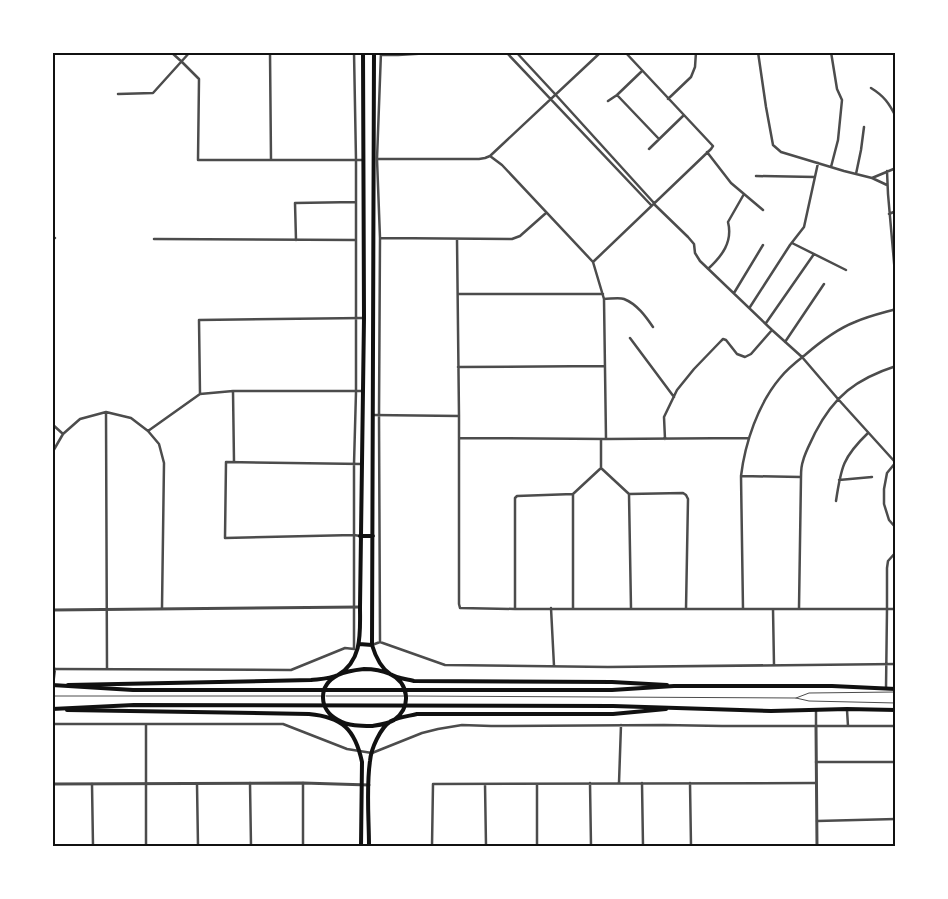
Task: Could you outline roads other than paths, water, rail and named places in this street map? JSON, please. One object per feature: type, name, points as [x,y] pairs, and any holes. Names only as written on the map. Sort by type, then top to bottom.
[{"type":"main road","points":[[361,846],[362,762],[352,735],[340,721],[330,715],[325,707],[322,696],[324,687],[351,663],[357,647],[360,607],[364,318],[363,52]]},
{"type":"main road","points":[[369,846],[369,785],[372,752],[379,736],[404,709],[406,699],[405,689],[400,680],[390,674],[378,661],[372,645],[374,52]]},
{"type":"main road","points":[[360,536],[373,536]]},
{"type":"main road","points":[[357,647],[372,645]]},
{"type":"main road","points":[[58,685],[310,680],[364,669],[378,670],[414,681],[612,682],[674,686],[832,686],[886,688],[896,691]]},
{"type":"main road","points":[[53,684],[133,690],[612,690],[674,686]]},
{"type":"main road","points":[[52,710],[134,705],[613,706],[771,710],[896,710]]},
{"type":"main road","points":[[52,710],[310,714],[351,725],[365,726],[379,725],[418,714],[613,714],[674,708]]},
{"type":"street","points":[[170,52],[198,79],[198,160],[362,160]]},
{"type":"street","points":[[118,94],[153,93],[190,52]]},
{"type":"street","points":[[270,52],[271,160]]},
{"type":"street","points":[[53,684],[54,669],[291,670],[345,648],[357,647],[354,535],[356,160],[354,52]]},
{"type":"street","points":[[380,642],[380,238],[377,159],[381,54],[398,55],[448,52]]},
{"type":"street","points":[[506,52],[653,205],[688,237],[694,244],[695,254],[700,261],[802,357],[895,462],[887,473],[884,504],[889,520],[896,528]]},
{"type":"street","points":[[516,52],[653,205]]},
{"type":"street","points":[[377,159],[479,160],[490,156],[601,52]]},
{"type":"street","points":[[593,262],[713,146],[625,52]]},
{"type":"street","points":[[668,99],[691,77],[695,67],[696,52]]},
{"type":"street","points":[[758,52],[773,145],[781,152],[887,184]]},
{"type":"street","points":[[831,52],[837,89],[842,100],[838,140],[831,167]]},
{"type":"street","points":[[608,101],[642,71]]},
{"type":"street","points":[[871,88],[882,95],[896,117]]},
{"type":"street","points":[[617,95],[659,139]]},
{"type":"street","points":[[649,149],[684,116]]},
{"type":"street","points":[[856,174],[864,127]]},
{"type":"street","points":[[707,152],[732,183],[762,210]]},
{"type":"street","points":[[490,156],[502,165],[593,262],[604,299],[606,439]]},
{"type":"street","points":[[750,307],[804,227],[818,163]]},
{"type":"street","points":[[872,178],[896,168]]},
{"type":"street","points":[[887,171],[896,285]]},
{"type":"street","points":[[756,176],[815,177]]},
{"type":"street","points":[[708,269],[718,260],[725,249],[730,231],[728,222],[744,194]]},
{"type":"street","points":[[296,240],[296,203],[356,202]]},
{"type":"street","points":[[889,214],[896,211]]},
{"type":"street","points":[[380,238],[516,238],[546,213]]},
{"type":"street","points":[[154,239],[356,240]]},
{"type":"street","points":[[457,239],[460,608],[896,609]]},
{"type":"street","points":[[792,243],[846,270]]},
{"type":"street","points":[[734,293],[763,245]]},
{"type":"street","points":[[766,324],[814,254]]},
{"type":"street","points":[[785,342],[824,284]]},
{"type":"street","points":[[458,294],[602,294]]},
{"type":"street","points":[[604,299],[623,298],[642,313],[653,327]]},
{"type":"street","points":[[743,608],[743,460],[748,438],[761,409],[778,380],[817,344],[854,322],[896,309]]},
{"type":"street","points":[[200,394],[199,320],[364,318]]},
{"type":"street","points":[[665,438],[664,417],[677,390],[723,339],[726,340],[737,354],[745,357],[751,354],[772,330]]},
{"type":"street","points":[[630,338],[674,397]]},
{"type":"street","points":[[458,367],[605,366]]},
{"type":"street","points":[[799,609],[802,462],[821,422],[838,399],[850,388],[865,379],[882,370],[896,366]]},
{"type":"street","points":[[148,431],[200,394],[233,391],[362,391]]},
{"type":"street","points":[[233,391],[234,462]]},
{"type":"street","points":[[106,412],[107,669]]},
{"type":"street","points":[[52,453],[63,434],[80,419],[106,412],[131,418],[148,431],[159,444],[164,463],[162,608]]},
{"type":"street","points":[[374,414],[459,416]]},
{"type":"street","points":[[52,424],[63,434]]},
{"type":"street","points":[[836,501],[843,465],[848,455],[868,432]]},
{"type":"street","points":[[459,438],[748,438]]},
{"type":"street","points":[[601,439],[602,468],[629,494],[683,493],[686,495],[688,499],[686,608]]},
{"type":"street","points":[[360,536],[225,538],[226,462],[362,464]]},
{"type":"street","points":[[515,609],[515,498],[517,496],[573,494],[602,468]]},
{"type":"street","points":[[742,476],[801,477]]},
{"type":"street","points":[[839,480],[872,477]]},
{"type":"street","points":[[573,494],[573,608]]},
{"type":"street","points":[[629,494],[631,608]]},
{"type":"street","points":[[886,688],[886,568],[888,561],[896,552]]},
{"type":"street","points":[[52,610],[360,607]]},
{"type":"street","points":[[551,608],[554,666]]},
{"type":"street","points":[[773,608],[774,665]]},
{"type":"street","points":[[372,645],[380,642],[445,665],[608,667],[896,664]]},
{"type":"street","points":[[847,709],[848,726]]},
{"type":"street","points":[[816,710],[817,846]]},
{"type":"street","points":[[52,724],[283,724],[347,749],[372,752],[422,733],[462,725],[896,726]]},
{"type":"street","points":[[146,724],[146,846]]},
{"type":"street","points":[[619,783],[621,725]]},
{"type":"street","points":[[816,762],[896,762]]},
{"type":"street","points":[[302,846],[303,783]]},
{"type":"street","points":[[52,784],[303,783],[369,785]]},
{"type":"street","points":[[590,783],[591,846]]},
{"type":"street","points":[[642,783],[643,846]]},
{"type":"street","points":[[690,783],[691,846]]},
{"type":"street","points":[[432,846],[433,784],[816,783]]},
{"type":"street","points":[[92,784],[93,846]]},
{"type":"street","points":[[198,784],[198,846]]},
{"type":"street","points":[[250,784],[250,846]]},
{"type":"street","points":[[485,784],[486,846]]},
{"type":"street","points":[[537,784],[537,846]]},
{"type":"street","points":[[817,821],[896,818]]},
{"type":"lane","points":[[796,698],[809,693],[896,691]]},
{"type":"lane","points":[[52,696],[585,696],[796,698],[809,702],[896,703]]}]
